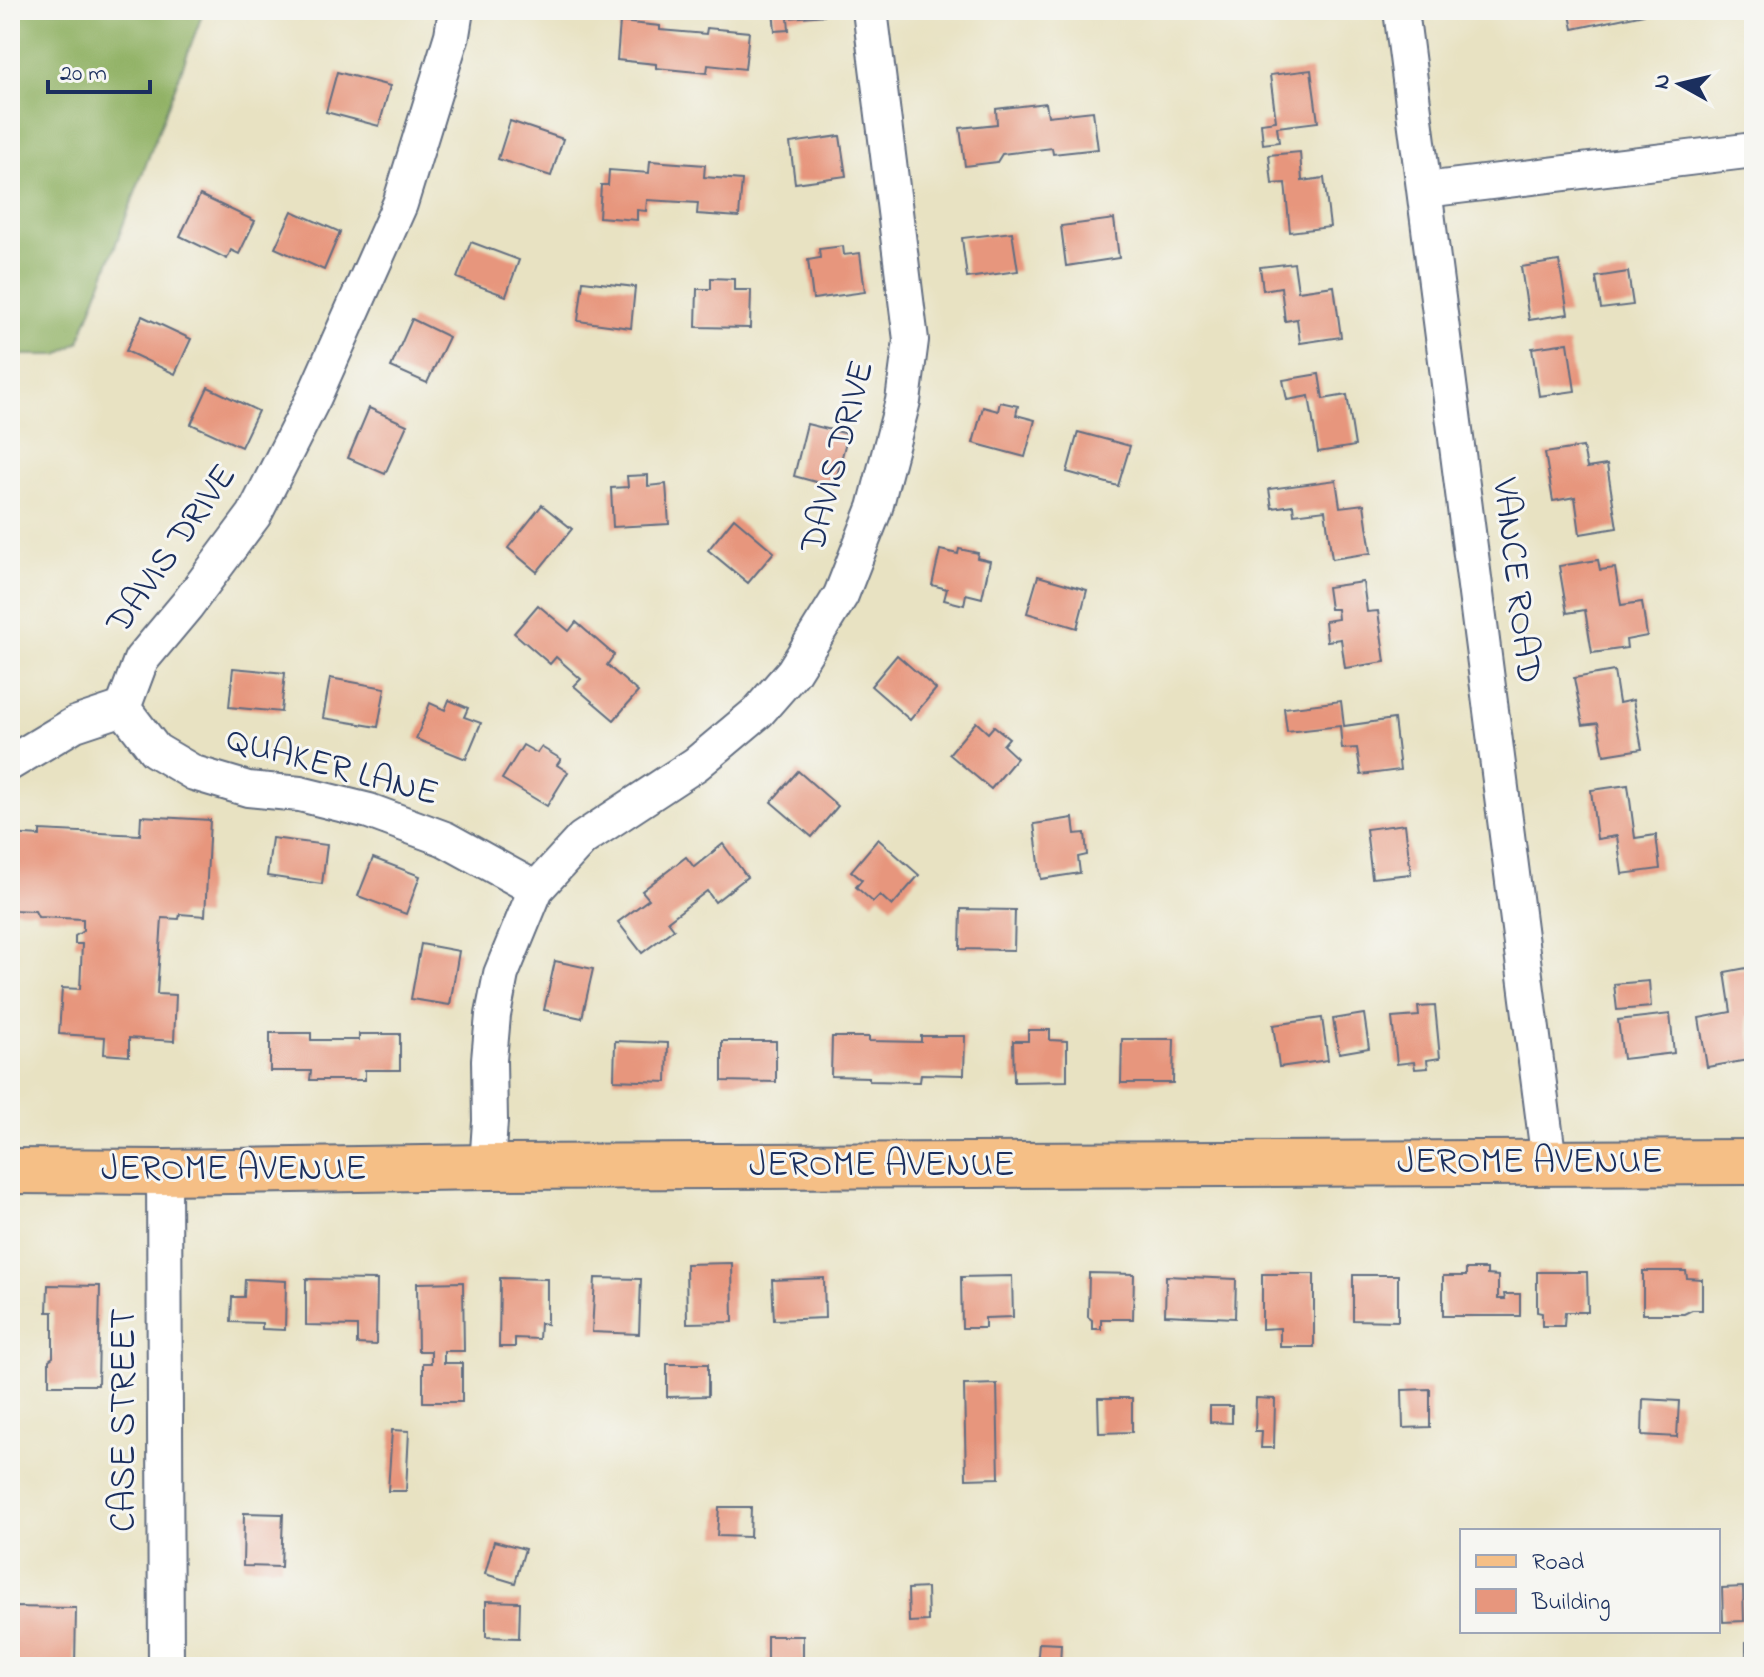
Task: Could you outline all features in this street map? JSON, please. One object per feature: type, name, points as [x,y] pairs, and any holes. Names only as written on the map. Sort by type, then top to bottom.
[{"type":"main road","name":"JEROME AVENUE","points":[[10,1171],[1754,1162]]},
{"type":"street","name":"DAVIS DRIVE","points":[[123,708],[141,660],[187,605],[254,515],[314,397],[400,204],[452,35],[456,10]]},
{"type":"street","name":"DAVIS DRIVE","points":[[487,1167],[493,1015],[501,974],[536,889],[582,839],[696,764],[758,712],[793,672],[841,595],[875,508],[903,401],[911,340],[870,10]]},
{"type":"street","name":"VANCE ROAD","points":[[1401,10],[1549,1162]]},
{"type":"street","points":[[1425,190],[1754,150]]},
{"type":"street","points":[[10,763],[75,724],[123,708]]},
{"type":"street","name":"QUAKER LANE","points":[[123,708],[155,750],[194,773],[248,789],[300,794],[369,811],[445,839],[536,889]]},
{"type":"street","name":"CASE STREET","points":[[164,1172],[166,1667]]},
{"type":"green space","points":[[10,10],[204,10],[79,342],[58,355],[10,355]]},
{"type":"building","points":[[773,10],[826,10],[826,15],[788,18],[789,30],[775,31]]},
{"type":"building","points":[[1569,10],[1658,10],[1658,11],[1573,29]]},
{"type":"building","points":[[620,22],[706,34],[707,28],[749,32],[745,69],[708,65],[707,73],[617,60]]},
{"type":"building","points":[[1311,70],[1318,122],[1277,127],[1279,142],[1263,144],[1261,123],[1276,121],[1270,75]]},
{"type":"building","points":[[337,72],[390,86],[379,126],[326,112]]},
{"type":"building","points":[[1046,103],[1048,116],[1093,111],[1098,149],[1053,154],[1052,148],[1002,154],[997,162],[965,166],[960,128],[997,124],[996,109]]},
{"type":"building","points":[[510,121],[563,139],[551,176],[498,159]]},
{"type":"building","points":[[840,136],[846,176],[795,183],[790,143]]},
{"type":"building","points":[[1300,152],[1302,181],[1324,178],[1330,227],[1290,232],[1285,183],[1272,184],[1269,155]]},
{"type":"building","points":[[650,161],[705,165],[704,177],[742,180],[739,217],[697,214],[698,203],[647,200],[646,211],[637,210],[637,220],[599,217],[601,185],[608,185],[609,170],[649,173]]},
{"type":"building","points":[[200,195],[255,221],[239,254],[231,250],[227,259],[180,236]]},
{"type":"building","points":[[292,211],[340,232],[324,270],[275,248]]},
{"type":"building","points":[[1114,219],[1119,258],[1066,266],[1061,226]]},
{"type":"building","points":[[1012,232],[1018,271],[967,278],[962,238]]},
{"type":"building","points":[[471,242],[519,260],[506,296],[457,278]]},
{"type":"building","points":[[843,246],[844,255],[860,253],[865,292],[813,299],[808,260],[820,258],[819,249]]},
{"type":"building","points":[[1559,261],[1568,314],[1529,320],[1521,267]]},
{"type":"building","points":[[1294,263],[1298,291],[1334,286],[1341,337],[1300,343],[1297,319],[1285,321],[1281,287],[1263,290],[1260,267]]},
{"type":"building","points":[[1628,272],[1633,305],[1601,309],[1596,277]]},
{"type":"building","points":[[711,278],[734,279],[734,290],[751,290],[750,328],[696,327],[697,289],[711,289]]},
{"type":"building","points":[[583,281],[635,287],[631,328],[578,321]]},
{"type":"building","points":[[142,316],[191,339],[175,374],[126,351]]},
{"type":"building","points":[[412,319],[449,337],[427,383],[391,367]]},
{"type":"building","points":[[1568,343],[1575,391],[1539,396],[1532,348]]},
{"type":"building","points":[[1319,374],[1323,399],[1347,395],[1355,446],[1318,452],[1309,396],[1287,400],[1283,380]]},
{"type":"building","points":[[208,387],[258,411],[241,447],[191,424]]},
{"type":"building","points":[[1000,402],[1018,406],[1016,415],[1035,420],[1025,457],[973,443],[983,407],[998,411]]},
{"type":"building","points":[[369,408],[407,425],[385,474],[348,458]]},
{"type":"building","points":[[807,424],[848,434],[834,487],[794,476]]},
{"type":"building","points":[[1078,432],[1130,446],[1118,486],[1067,472]]},
{"type":"building","points":[[1583,447],[1587,468],[1607,465],[1617,528],[1580,534],[1575,497],[1553,501],[1545,453]]},
{"type":"building","points":[[648,475],[648,486],[666,484],[669,524],[613,527],[611,488],[628,487],[627,476]]},
{"type":"building","points":[[1336,480],[1340,507],[1364,504],[1371,553],[1332,559],[1325,510],[1294,514],[1293,505],[1272,508],[1269,489]]},
{"type":"building","points":[[542,505],[572,529],[537,572],[508,548]]},
{"type":"building","points":[[734,518],[774,552],[748,583],[708,550]]},
{"type":"building","points":[[959,549],[978,553],[977,558],[990,561],[982,598],[966,594],[964,605],[944,600],[947,589],[932,585],[940,550],[958,554]]},
{"type":"building","points":[[1598,560],[1600,570],[1615,568],[1621,605],[1642,602],[1647,636],[1626,640],[1627,648],[1592,653],[1585,610],[1567,613],[1559,566]]},
{"type":"building","points":[[1038,576],[1087,590],[1077,628],[1027,613]]},
{"type":"building","points":[[1363,582],[1367,612],[1378,611],[1385,662],[1345,668],[1341,639],[1327,641],[1325,621],[1338,619],[1337,609],[1330,609],[1327,587]]},
{"type":"building","points":[[538,605],[569,631],[576,622],[614,655],[607,665],[638,692],[614,720],[574,686],[581,679],[556,657],[550,664],[514,633]]},
{"type":"building","points":[[897,655],[936,689],[910,720],[871,686]]},
{"type":"building","points":[[233,668],[285,673],[281,712],[229,707]]},
{"type":"building","points":[[1614,671],[1619,703],[1633,700],[1642,749],[1604,755],[1598,723],[1583,725],[1574,678]]},
{"type":"building","points":[[330,678],[385,688],[378,727],[323,718]]},
{"type":"building","points":[[449,700],[468,708],[464,717],[481,723],[466,759],[416,739],[430,703],[445,710]]},
{"type":"building","points":[[1341,701],[1344,726],[1394,719],[1400,770],[1361,775],[1357,748],[1342,749],[1340,726],[1287,732],[1284,708]]},
{"type":"building","points":[[976,722],[988,733],[994,726],[1009,738],[1003,745],[1017,758],[991,789],[949,754]]},
{"type":"building","points":[[523,745],[537,753],[541,747],[561,759],[557,765],[568,772],[547,806],[502,779]]},
{"type":"building","points":[[798,771],[838,806],[812,837],[771,802]]},
{"type":"building","points":[[1628,785],[1635,838],[1656,835],[1660,869],[1622,874],[1617,836],[1597,839],[1591,790]]},
{"type":"building","points":[[141,816],[210,820],[205,916],[180,914],[179,919],[162,918],[157,994],[176,995],[174,1041],[129,1038],[129,1056],[104,1054],[105,1037],[59,1034],[62,988],[80,989],[82,944],[75,944],[75,936],[83,931],[83,919],[38,917],[35,911],[10,910],[10,834],[40,836],[40,830],[140,835]]},
{"type":"building","points":[[1073,818],[1075,834],[1085,833],[1087,855],[1078,857],[1080,873],[1041,879],[1034,824]]},
{"type":"building","points":[[1405,824],[1411,874],[1372,878],[1366,829]]},
{"type":"building","points":[[272,838],[327,845],[322,884],[267,876]]},
{"type":"building","points":[[878,839],[919,875],[892,906],[880,895],[873,902],[856,887],[862,880],[851,871]]},
{"type":"building","points":[[723,844],[747,877],[715,902],[707,891],[668,921],[674,929],[642,953],[618,922],[649,899],[642,891],[686,857],[694,867]]},
{"type":"building","points":[[373,858],[420,876],[406,914],[358,896]]},
{"type":"building","points":[[961,909],[1015,910],[1014,950],[960,949]]},
{"type":"building","points":[[421,944],[459,951],[450,1005],[411,999]]},
{"type":"building","points":[[555,961],[593,969],[582,1018],[544,1010]]},
{"type":"building","points":[[1752,967],[1754,1015],[1747,1016],[1754,1059],[1707,1067],[1699,1018],[1731,1012],[1725,972]]},
{"type":"building","points":[[1649,981],[1651,1007],[1617,1010],[1614,984]]},
{"type":"building","points":[[1435,1006],[1440,1058],[1427,1060],[1428,1068],[1415,1069],[1414,1062],[1397,1064],[1392,1018],[1419,1016],[1418,1007]]},
{"type":"building","points":[[1364,1014],[1369,1048],[1339,1053],[1333,1019]]},
{"type":"building","points":[[1670,1014],[1674,1053],[1623,1059],[1618,1020]]},
{"type":"building","points":[[1322,1018],[1328,1060],[1279,1067],[1273,1025]]},
{"type":"building","points":[[1028,1030],[1050,1030],[1050,1040],[1067,1041],[1067,1081],[1014,1082],[1013,1041],[1028,1041]]},
{"type":"building","points":[[270,1033],[311,1033],[311,1040],[359,1040],[359,1034],[400,1034],[400,1070],[365,1070],[365,1080],[310,1080],[311,1071],[270,1071]]},
{"type":"building","points":[[921,1036],[965,1036],[964,1075],[921,1074],[920,1082],[869,1081],[869,1077],[831,1076],[832,1037],[921,1042]]},
{"type":"building","points":[[1122,1039],[1174,1039],[1173,1083],[1121,1083]]},
{"type":"building","points":[[615,1041],[668,1043],[667,1082],[614,1080]]},
{"type":"building","points":[[722,1041],[776,1041],[776,1082],[722,1081]]},
{"type":"building","points":[[732,1263],[733,1322],[687,1323],[686,1264]]},
{"type":"building","points":[[1466,1269],[1487,1269],[1487,1275],[1498,1276],[1498,1299],[1505,1299],[1504,1294],[1520,1294],[1520,1316],[1443,1316],[1443,1276],[1466,1276]]},
{"type":"building","points":[[1643,1271],[1686,1271],[1687,1278],[1702,1279],[1702,1310],[1684,1314],[1643,1314]]},
{"type":"building","points":[[1537,1272],[1587,1272],[1588,1312],[1565,1312],[1564,1326],[1542,1326],[1542,1313],[1537,1312]]},
{"type":"building","points":[[1089,1273],[1134,1274],[1133,1319],[1101,1319],[1101,1329],[1092,1329],[1092,1320],[1088,1317]]},
{"type":"building","points":[[1262,1274],[1314,1274],[1314,1347],[1280,1347],[1280,1328],[1262,1329]]},
{"type":"building","points":[[1353,1275],[1398,1275],[1398,1321],[1353,1320]]},
{"type":"building","points":[[1012,1276],[1013,1317],[985,1318],[985,1328],[962,1328],[961,1277]]},
{"type":"building","points":[[1166,1276],[1236,1279],[1235,1318],[1165,1315]]},
{"type":"building","points":[[500,1278],[547,1279],[547,1324],[540,1323],[539,1339],[515,1338],[515,1347],[499,1347]]},
{"type":"building","points":[[595,1278],[641,1279],[639,1334],[592,1332]]},
{"type":"building","points":[[824,1278],[825,1318],[774,1320],[772,1280]]},
{"type":"building","points":[[245,1279],[286,1281],[285,1330],[262,1329],[262,1323],[231,1322],[232,1297],[244,1297]]},
{"type":"building","points":[[306,1279],[377,1280],[376,1345],[357,1344],[357,1326],[306,1325]]},
{"type":"building","points":[[10,1281],[15,1281],[16,1326],[10,1326]]},
{"type":"building","points":[[463,1282],[464,1351],[444,1351],[444,1363],[462,1363],[462,1402],[423,1402],[423,1363],[431,1363],[431,1351],[418,1351],[417,1283]]},
{"type":"building","points":[[48,1285],[100,1286],[98,1385],[49,1385],[49,1360],[53,1357],[53,1312],[47,1312]]},
{"type":"building","points":[[667,1364],[708,1364],[708,1396],[667,1397]]},
{"type":"building","points":[[997,1384],[999,1478],[966,1479],[964,1385]]},
{"type":"building","points":[[1430,1389],[1430,1427],[1403,1428],[1402,1390]]},
{"type":"building","points":[[1098,1398],[1132,1398],[1132,1432],[1099,1433]]},
{"type":"building","points":[[1256,1398],[1275,1399],[1274,1448],[1261,1448],[1262,1431],[1255,1431]]},
{"type":"building","points":[[1643,1399],[1679,1401],[1677,1437],[1642,1435]]},
{"type":"building","points":[[1210,1406],[1232,1406],[1232,1423],[1210,1422]]},
{"type":"building","points":[[392,1430],[409,1431],[406,1491],[388,1491]]},
{"type":"building","points":[[719,1507],[751,1507],[750,1537],[717,1536]]},
{"type":"building","points":[[244,1513],[283,1514],[281,1567],[243,1566]]},
{"type":"building","points":[[494,1541],[525,1549],[515,1583],[485,1574]]},
{"type":"building","points":[[1743,1587],[1744,1621],[1723,1622],[1722,1588]]},
{"type":"building","points":[[927,1588],[928,1621],[909,1622],[908,1589]]},
{"type":"building","points":[[486,1601],[520,1602],[519,1638],[486,1637]]},
{"type":"building","points":[[10,1607],[76,1608],[75,1666],[10,1666]]},
{"type":"building","points":[[767,1636],[803,1636],[803,1667],[767,1667]]},
{"type":"building","points":[[1746,1642],[1754,1642],[1754,1667],[1746,1667]]},
{"type":"building","points":[[1039,1643],[1061,1644],[1060,1667],[1037,1667]]}]
